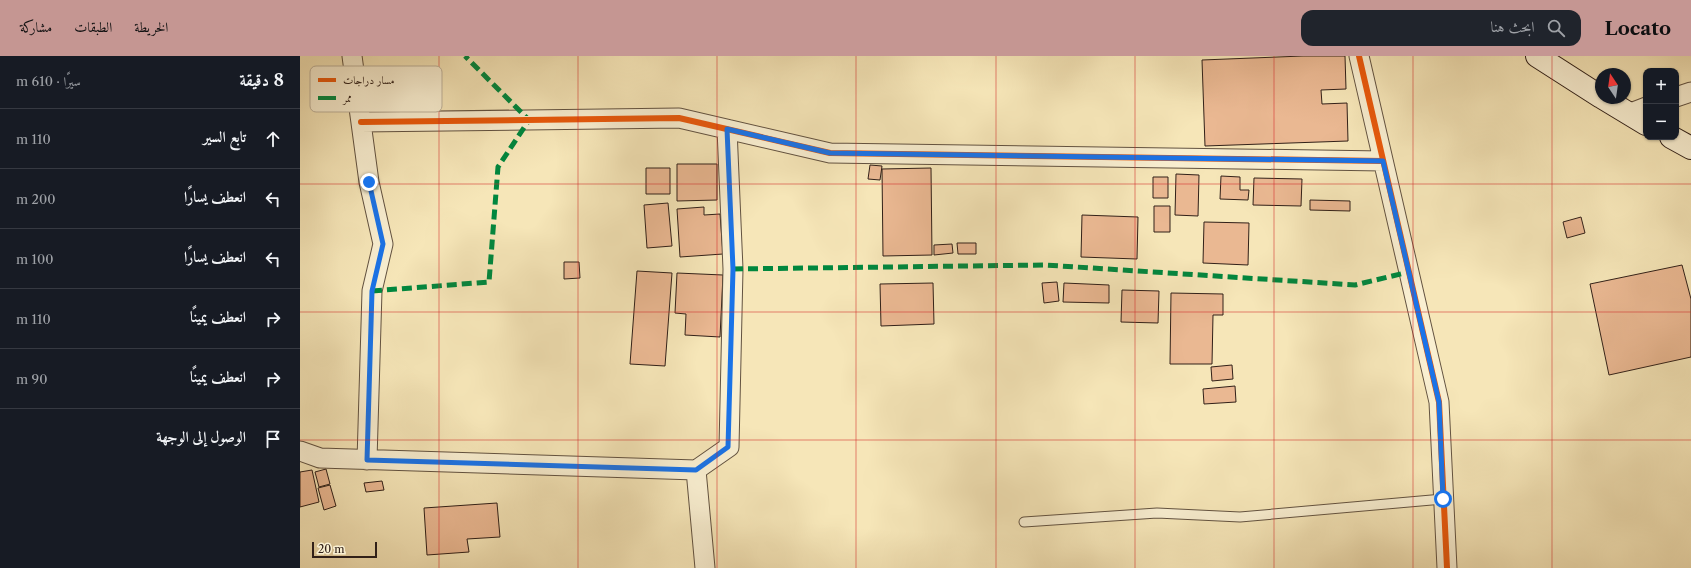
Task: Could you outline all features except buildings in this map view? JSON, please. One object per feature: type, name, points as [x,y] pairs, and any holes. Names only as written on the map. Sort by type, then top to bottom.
[{"type":"street","points":[[352,56],[353,66]]},
{"type":"street","points":[[1359,56],[1439,402],[1447,568]]},
{"type":"street","points":[[1537,56],[1595,93]]},
{"type":"street","points":[[1679,96],[1691,92]]},
{"type":"street","points":[[1617,104],[1640,115]]},
{"type":"street","points":[[360,112],[369,182],[383,244],[372,291],[367,460]]},
{"type":"street","points":[[361,122],[679,118],[830,153],[1383,161]]},
{"type":"street","points":[[300,451],[320,458],[696,470],[728,447],[733,269],[727,129]]},
{"type":"street","points":[[1676,140],[1691,148]]},
{"type":"street","points":[[696,470],[705,568]]},
{"type":"lane","points":[[1024,522],[1157,514],[1240,517],[1443,499]]},
{"type":"marked path","points":[[372,291],[489,282],[498,167],[529,120],[465,56]]},
{"type":"marked path","points":[[733,269],[1045,265],[1355,285],[1409,272]]},
{"type":"cycle path","points":[[1359,56],[1439,402],[1447,568]]},
{"type":"cycle path","points":[[361,122],[679,118],[830,153],[1383,161]]},
{"type":"route","points":[[369,182],[383,244],[372,291],[367,460],[696,470],[728,447],[733,269],[727,129],[830,153],[1383,161],[1439,402],[1443,499]]}]
